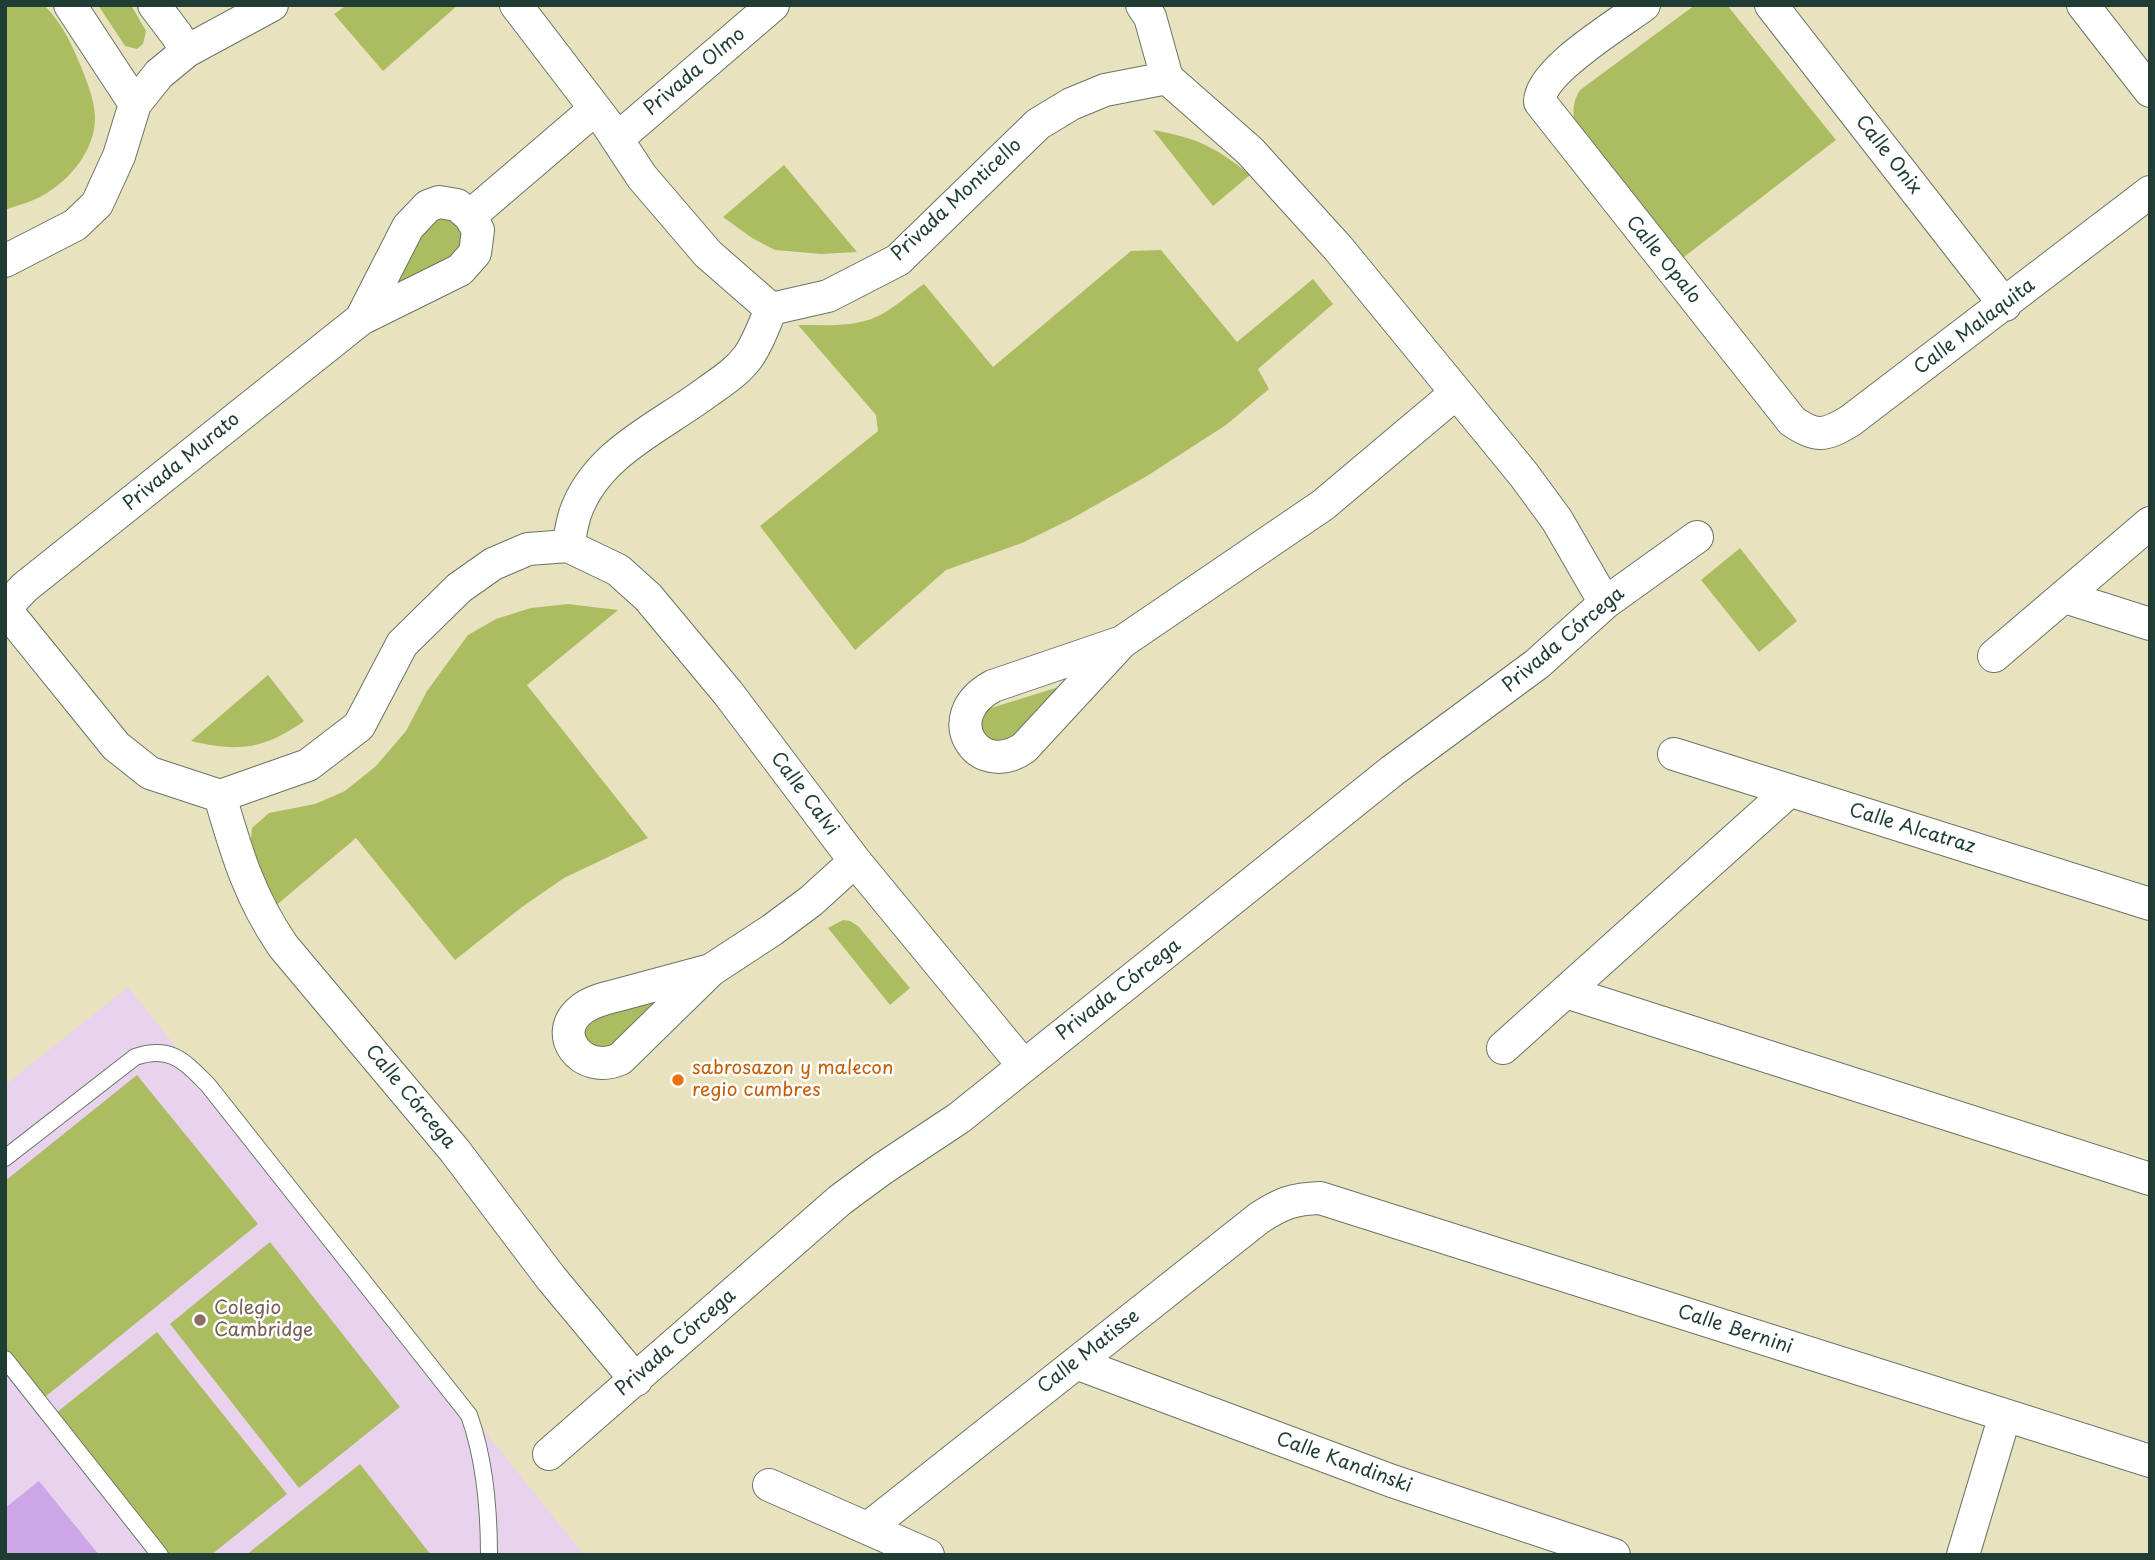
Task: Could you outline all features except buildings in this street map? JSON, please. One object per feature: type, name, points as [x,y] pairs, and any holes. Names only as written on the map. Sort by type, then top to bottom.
[{"type":"street","points":[[70,5],[135,104]]},
{"type":"street","points":[[154,5],[187,51]]},
{"type":"street","points":[[5,261],[75,225],[96,204],[119,156],[135,104],[159,74],[187,51],[272,5]]},
{"type":"street","points":[[5,608],[116,746],[150,773],[220,796],[309,765],[359,726],[402,644],[459,588],[493,564],[528,549],[568,545],[576,512],[591,483],[615,454],[690,405],[735,372],[747,358],[758,341],[771,309],[708,254],[642,177],[617,139],[516,5]]},
{"type":"street","name":"Privada Olmo","points":[[617,139],[773,5]]},
{"type":"street","points":[[1142,5],[1150,17],[1167,78],[1250,150],[1338,248],[1524,475],[1557,520],[1605,603]]},
{"type":"street","name":"Calle Opalo","points":[[1644,5],[1564,64],[1545,84],[1540,102],[1545,112],[1792,421]]},
{"type":"street","name":"Calle Onix","points":[[1772,5],[2005,305]]},
{"type":"street","points":[[2083,5],[2150,91]]},
{"type":"street","name":"Privada Monticello","points":[[771,309],[828,296],[898,260],[1038,124],[1071,104],[1105,90],[1167,78]]},
{"type":"street","points":[[471,216],[595,109]]},
{"type":"street","name":"Calle Malaquita","points":[[1792,421],[1815,434],[1836,430],[2005,305],[2150,192]]},
{"type":"street","name":"Privada Murato","points":[[5,608],[25,587],[361,319],[460,270],[475,253],[478,243],[478,230],[471,216],[457,205],[439,202],[428,206],[408,227],[361,319]]},
{"type":"street","points":[[1122,642],[982,692],[965,716],[965,726],[974,746],[990,757],[1008,757],[1017,753],[1122,642],[1323,505],[1456,393]]},
{"type":"street","points":[[1994,656],[2150,523]]},
{"type":"street","name":"Privada Córcega","points":[[549,1454],[840,1200],[959,1118],[1392,771],[1537,664],[1605,603],[1697,537]]},
{"type":"street","name":"Calle Calvi","points":[[568,545],[618,570],[649,597],[728,693],[855,862],[1023,1065]]},
{"type":"street","points":[[2065,597],[2150,624]]},
{"type":"street","name":"Calle Alcatraz","points":[[1674,754],[2150,904]]},
{"type":"street","points":[[1503,1048],[1789,791]]},
{"type":"street","name":"Calle Córcega","points":[[220,796],[251,892],[283,946],[455,1151],[551,1278],[636,1380]]},
{"type":"street","points":[[711,970],[801,908],[855,862]]},
{"type":"street","points":[[1566,992],[2150,1179]]},
{"type":"street","name":"Calle Matisse","points":[[868,1528],[1268,1211],[1295,1199],[1320,1198]]},
{"type":"street","name":"Calle Bernini","points":[[1320,1198],[2150,1461]]},
{"type":"street","name":"Calle Kandinski","points":[[1076,1363],[1392,1481],[1614,1555]]},
{"type":"street","points":[[1963,1555],[2005,1416]]},
{"type":"street","points":[[768,1485],[928,1555]]},
{"type":"lane","points":[[5,1158],[135,1057],[153,1051],[168,1053],[187,1065],[208,1085],[469,1415],[479,1448],[489,1555]]},
{"type":"lane","points":[[5,1359],[160,1555]]},
{"type":"shaded area","name":"Colegio Cambridge","points":[[128,987],[584,1555],[5,1555],[5,1085]]},
{"type":"green space","points":[[5,5],[44,5],[51,12],[78,60],[90,92],[95,116],[94,129],[86,153],[70,174],[51,191],[5,210]]},
{"type":"green space","points":[[98,5],[131,5],[146,31],[143,44],[137,49],[125,46]]},
{"type":"green space","points":[[347,5],[458,5],[383,71],[334,14]]},
{"type":"green space","points":[[1695,5],[1727,5],[1836,140],[1680,260],[1574,122],[1574,109],[1580,90]]},
{"type":"green space","points":[[1153,130],[1182,136],[1205,145],[1227,157],[1250,175],[1213,206]]},
{"type":"green space","points":[[784,165],[857,252],[821,254],[775,250],[752,238],[723,217]]},
{"type":"green space","points":[[439,219],[452,220],[459,225],[466,247],[416,288],[391,283],[429,222]]},
{"type":"green space","points":[[1161,250],[1237,342],[1313,279],[1333,304],[1258,369],[1269,389],[1226,425],[1147,476],[1071,519],[1022,543],[946,570],[855,650],[760,526],[878,431],[876,415],[798,325],[842,325],[874,318],[924,284],[993,367],[1131,251]]},
{"type":"green space","points":[[1740,548],[1797,621],[1759,652],[1701,580]]},
{"type":"green space","points":[[568,604],[618,610],[527,685],[648,838],[564,878],[455,960],[356,838],[273,908],[250,848],[252,828],[269,813],[315,804],[345,791],[376,766],[406,731],[427,691],[468,635],[496,619],[531,608]]},
{"type":"green space","points":[[268,675],[304,721],[276,738],[250,746],[223,747],[191,741]]},
{"type":"green space","points":[[1062,686],[1018,748],[981,737],[980,719],[988,709]]},
{"type":"green space","points":[[843,920],[858,926],[910,988],[890,1005],[828,928]]},
{"type":"green space","points":[[676,1000],[621,1053],[585,1048],[584,1029],[603,1016],[640,1005]]},
{"type":"green space","points":[[137,1075],[258,1224],[45,1397],[5,1348],[5,1181]]},
{"type":"green space","points":[[270,1242],[400,1407],[299,1488],[170,1324]]},
{"type":"green space","points":[[157,1332],[287,1494],[211,1555],[170,1555],[56,1413]]},
{"type":"green space","points":[[360,1464],[431,1555],[246,1555]]},
{"type":"place","name":"sabrosazon y malecon regio cumbres","points":[[678,1080]]},
{"type":"place","name":"Colegio Cambridge","points":[[200,1320]]}]
